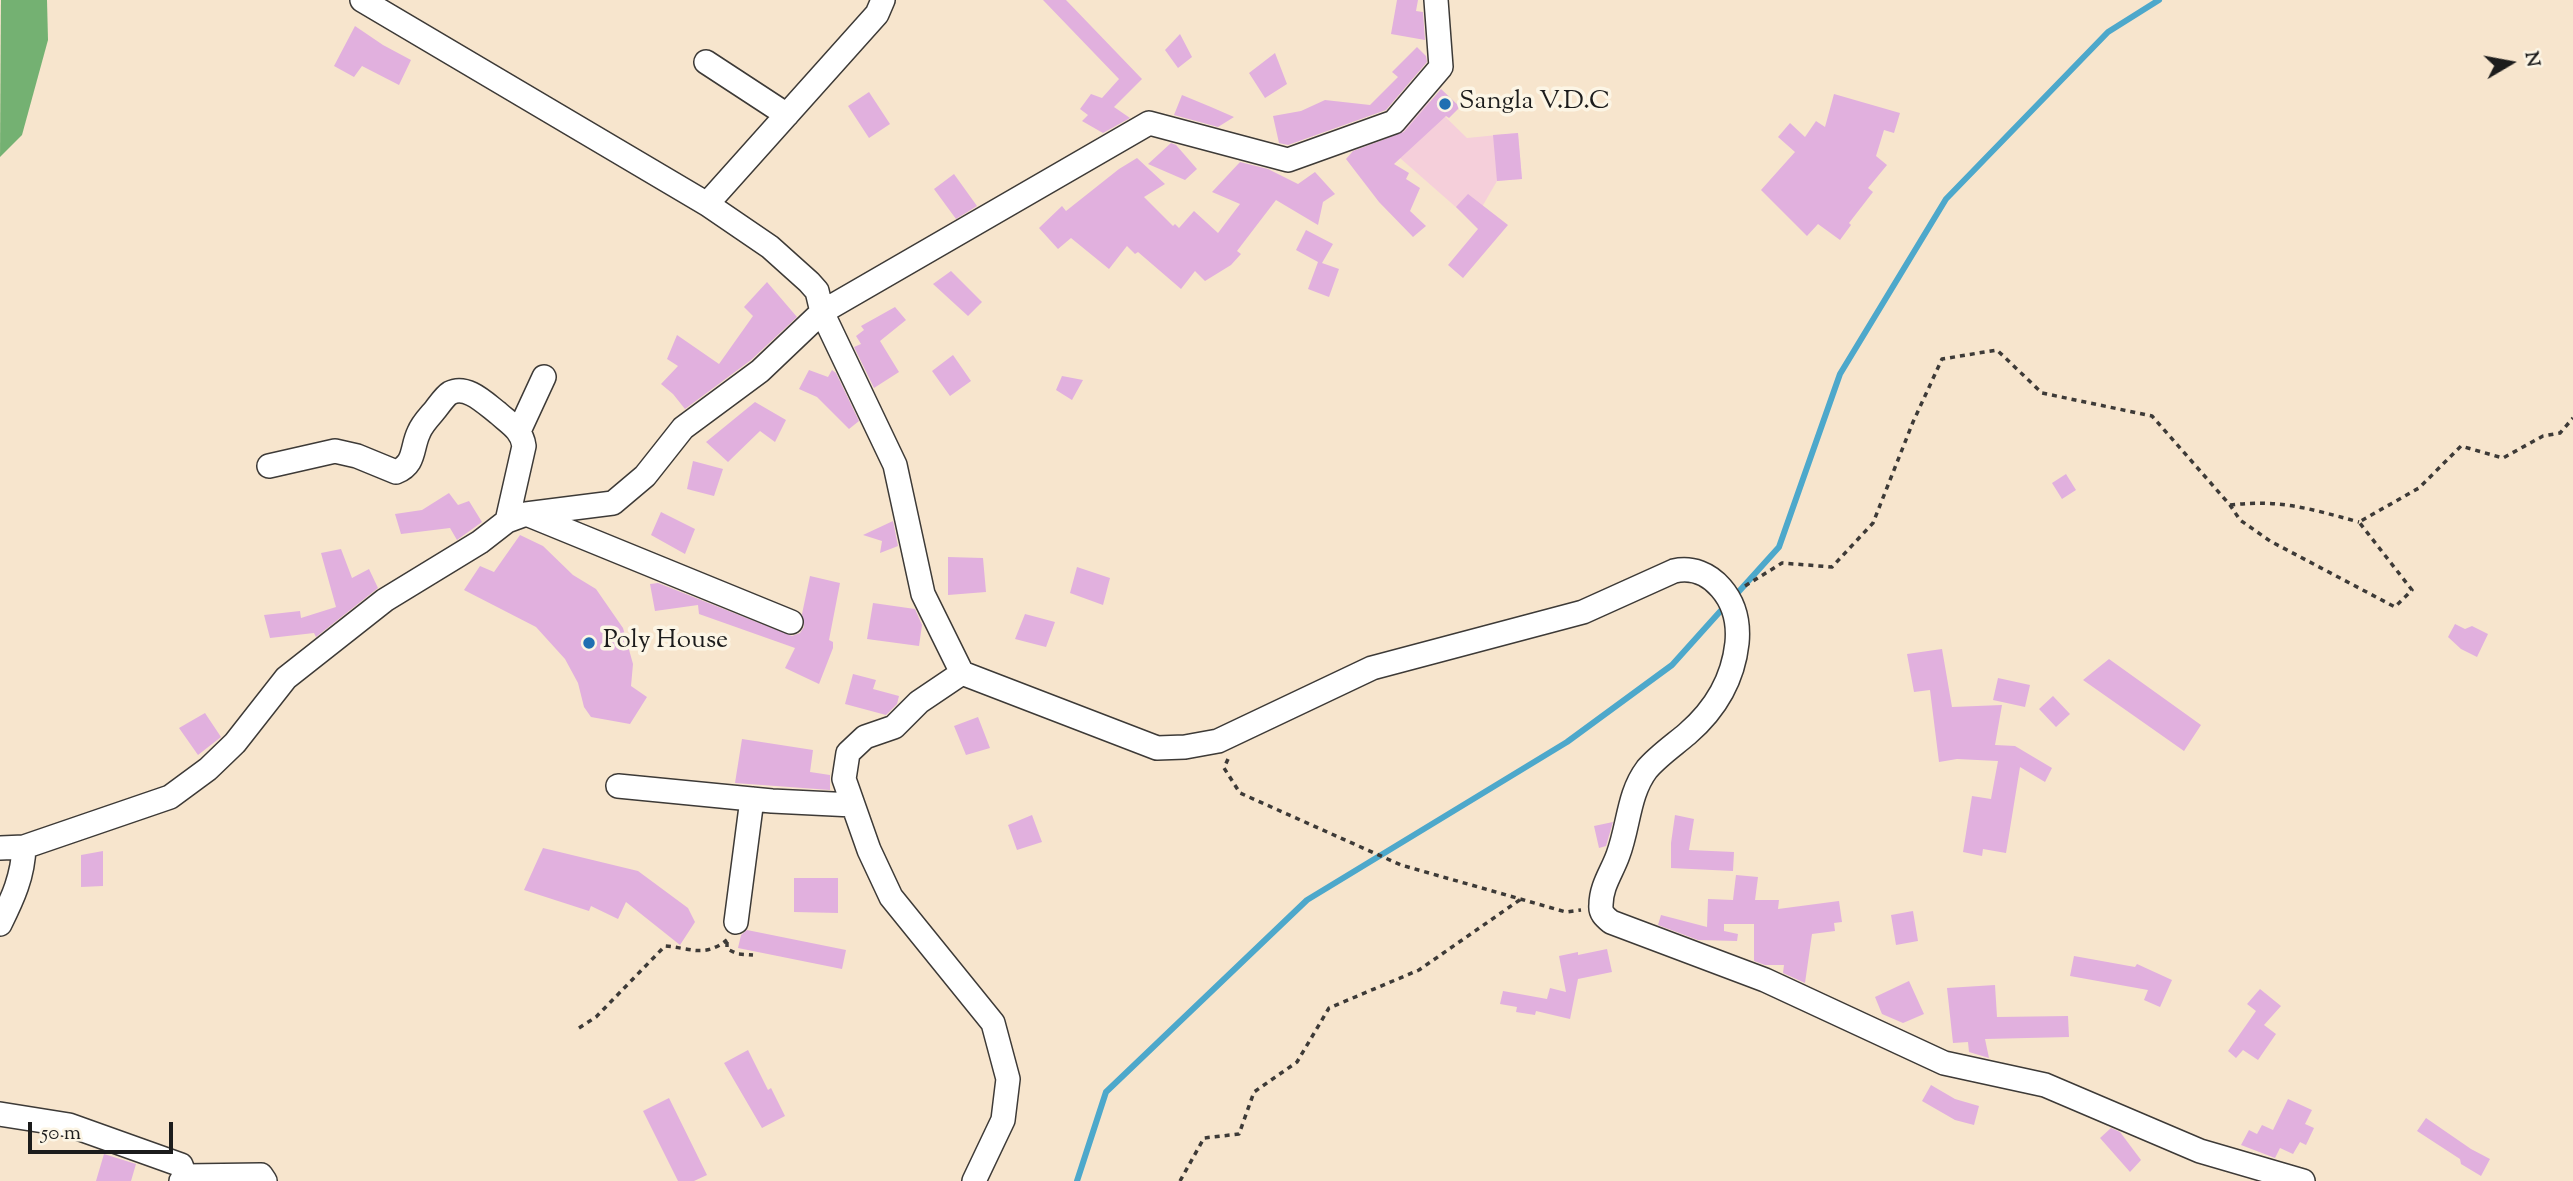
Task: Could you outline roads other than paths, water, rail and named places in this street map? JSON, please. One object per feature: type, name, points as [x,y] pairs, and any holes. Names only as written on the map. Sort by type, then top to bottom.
[{"type":"street","points":[[362,0],[707,204],[770,247],[809,282],[817,291],[822,312],[895,465],[923,594],[962,673],[1157,748],[1196,745],[1237,734],[1372,668],[1583,612],[1674,571],[1686,569],[1703,574],[1717,583],[1729,597],[1738,628],[1733,668],[1723,693],[1690,731],[1648,767],[1635,788],[1618,855],[1605,883],[1600,907],[1603,915],[1611,922],[1765,980],[1944,1063],[2045,1085],[2200,1151],[2303,1181]]},
{"type":"street","points":[[707,204],[877,14],[883,0]]},
{"type":"street","points":[[0,848],[23,847],[170,797],[208,769],[235,743],[286,678],[385,600],[517,517],[613,503],[645,476],[683,428],[760,371],[822,312],[1149,123],[1288,160],[1394,122],[1441,67],[1436,0]]},
{"type":"street","points":[[706,62],[786,115]]},
{"type":"street","points":[[519,431],[544,377]]},
{"type":"street","points":[[269,466],[335,451],[357,456],[396,472],[403,469],[412,458],[419,432],[449,393],[461,391],[477,396],[519,431],[524,446],[517,517]]},
{"type":"street","points":[[517,517],[791,622]]},
{"type":"street","points":[[962,673],[919,702],[894,727],[865,737],[848,753],[844,779],[869,850],[891,897],[993,1023],[1008,1079],[1003,1120],[974,1181]]},
{"type":"street","points":[[618,786],[752,799],[853,805]]},
{"type":"street","points":[[731,932],[752,799]]},
{"type":"street","points":[[0,923],[17,889],[23,864],[23,847]]},
{"type":"street","points":[[0,1114],[69,1125],[181,1165],[183,1179],[261,1175],[265,1181]]},
{"type":"waterway","points":[[1733,598],[1779,547],[1840,374],[1946,199],[2108,32],[2159,0]]},
{"type":"waterway","points":[[1077,1181],[1106,1092],[1307,900],[1567,742],[1672,665],[1725,606]]},
{"type":"place","name":"Sangla V.D.C","points":[[1445,104]]},
{"type":"place","name":"Poly House","points":[[589,643]]}]
